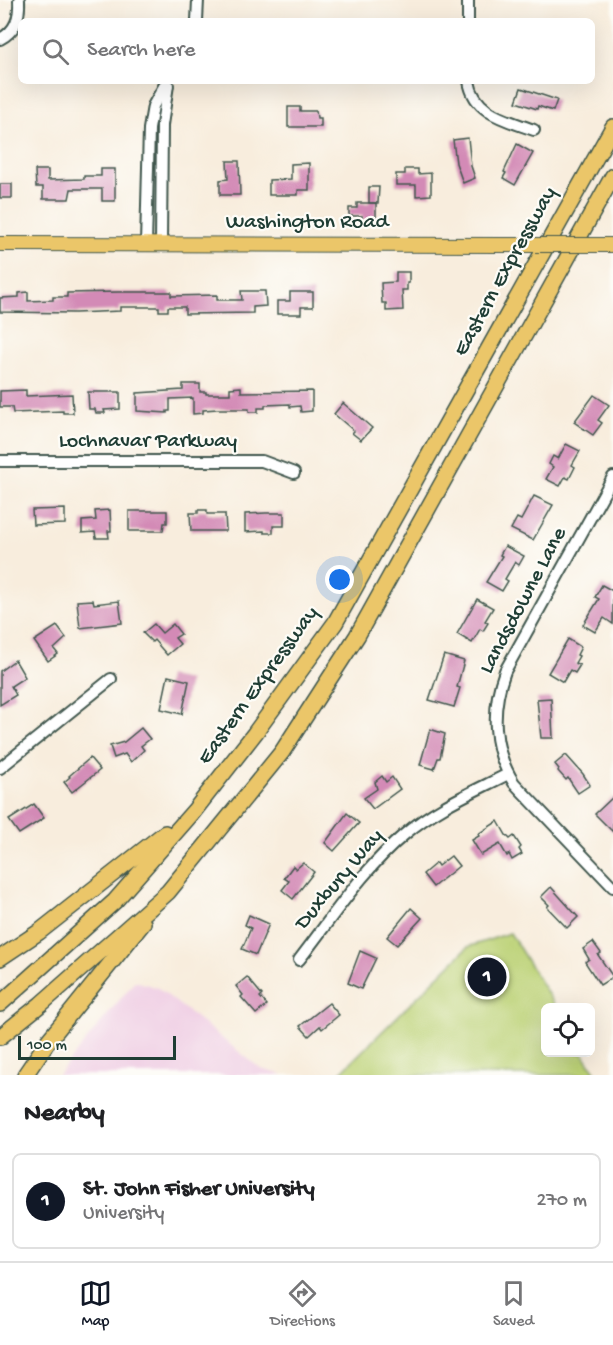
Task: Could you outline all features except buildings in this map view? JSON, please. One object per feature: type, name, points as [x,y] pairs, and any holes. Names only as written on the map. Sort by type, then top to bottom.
[{"type":"highway","name":"Eastern Expressway","points":[[0,1004],[115,901],[194,811],[255,733],[335,623],[613,127]]},
{"type":"highway","name":"Eastern Expressway","points":[[0,1037],[41,1004],[168,892],[282,752],[357,636],[613,176]]},
{"type":"highway","points":[[0,958],[39,932],[194,811]]},
{"type":"highway","points":[[26,1075],[48,1041],[168,892]]},
{"type":"main road","name":"Washington Road","points":[[0,244],[613,245]]},
{"type":"street","points":[[0,39],[12,31],[17,23],[18,0]]},
{"type":"street","points":[[197,18],[198,0]]},
{"type":"street","points":[[468,0],[468,18]]},
{"type":"street","points":[[146,243],[149,129],[153,106],[166,84]]},
{"type":"street","points":[[161,244],[162,125],[168,84]]},
{"type":"street","points":[[470,84],[472,95],[482,108],[534,130]]},
{"type":"street","name":"Lochnavar Parkway","points":[[0,461],[262,462],[294,473]]},
{"type":"street","name":"Landsdowne Lane","points":[[613,477],[501,681],[496,703],[495,727],[499,751],[508,774],[522,794],[613,887]]},
{"type":"street","points":[[0,768],[111,679]]},
{"type":"street","name":"Duxbury Way","points":[[299,960],[374,865],[405,833],[453,801],[508,774]]},
{"type":"shaded area","points":[[135,981],[158,988],[261,1069],[284,1075],[58,1075]]},
{"type":"green space","points":[[510,933],[554,1003],[541,1003],[541,1057],[586,1057],[597,1075],[338,1075],[468,947]]},
{"type":"place","name":"St. John Fisher University","points":[[487,977]]}]
